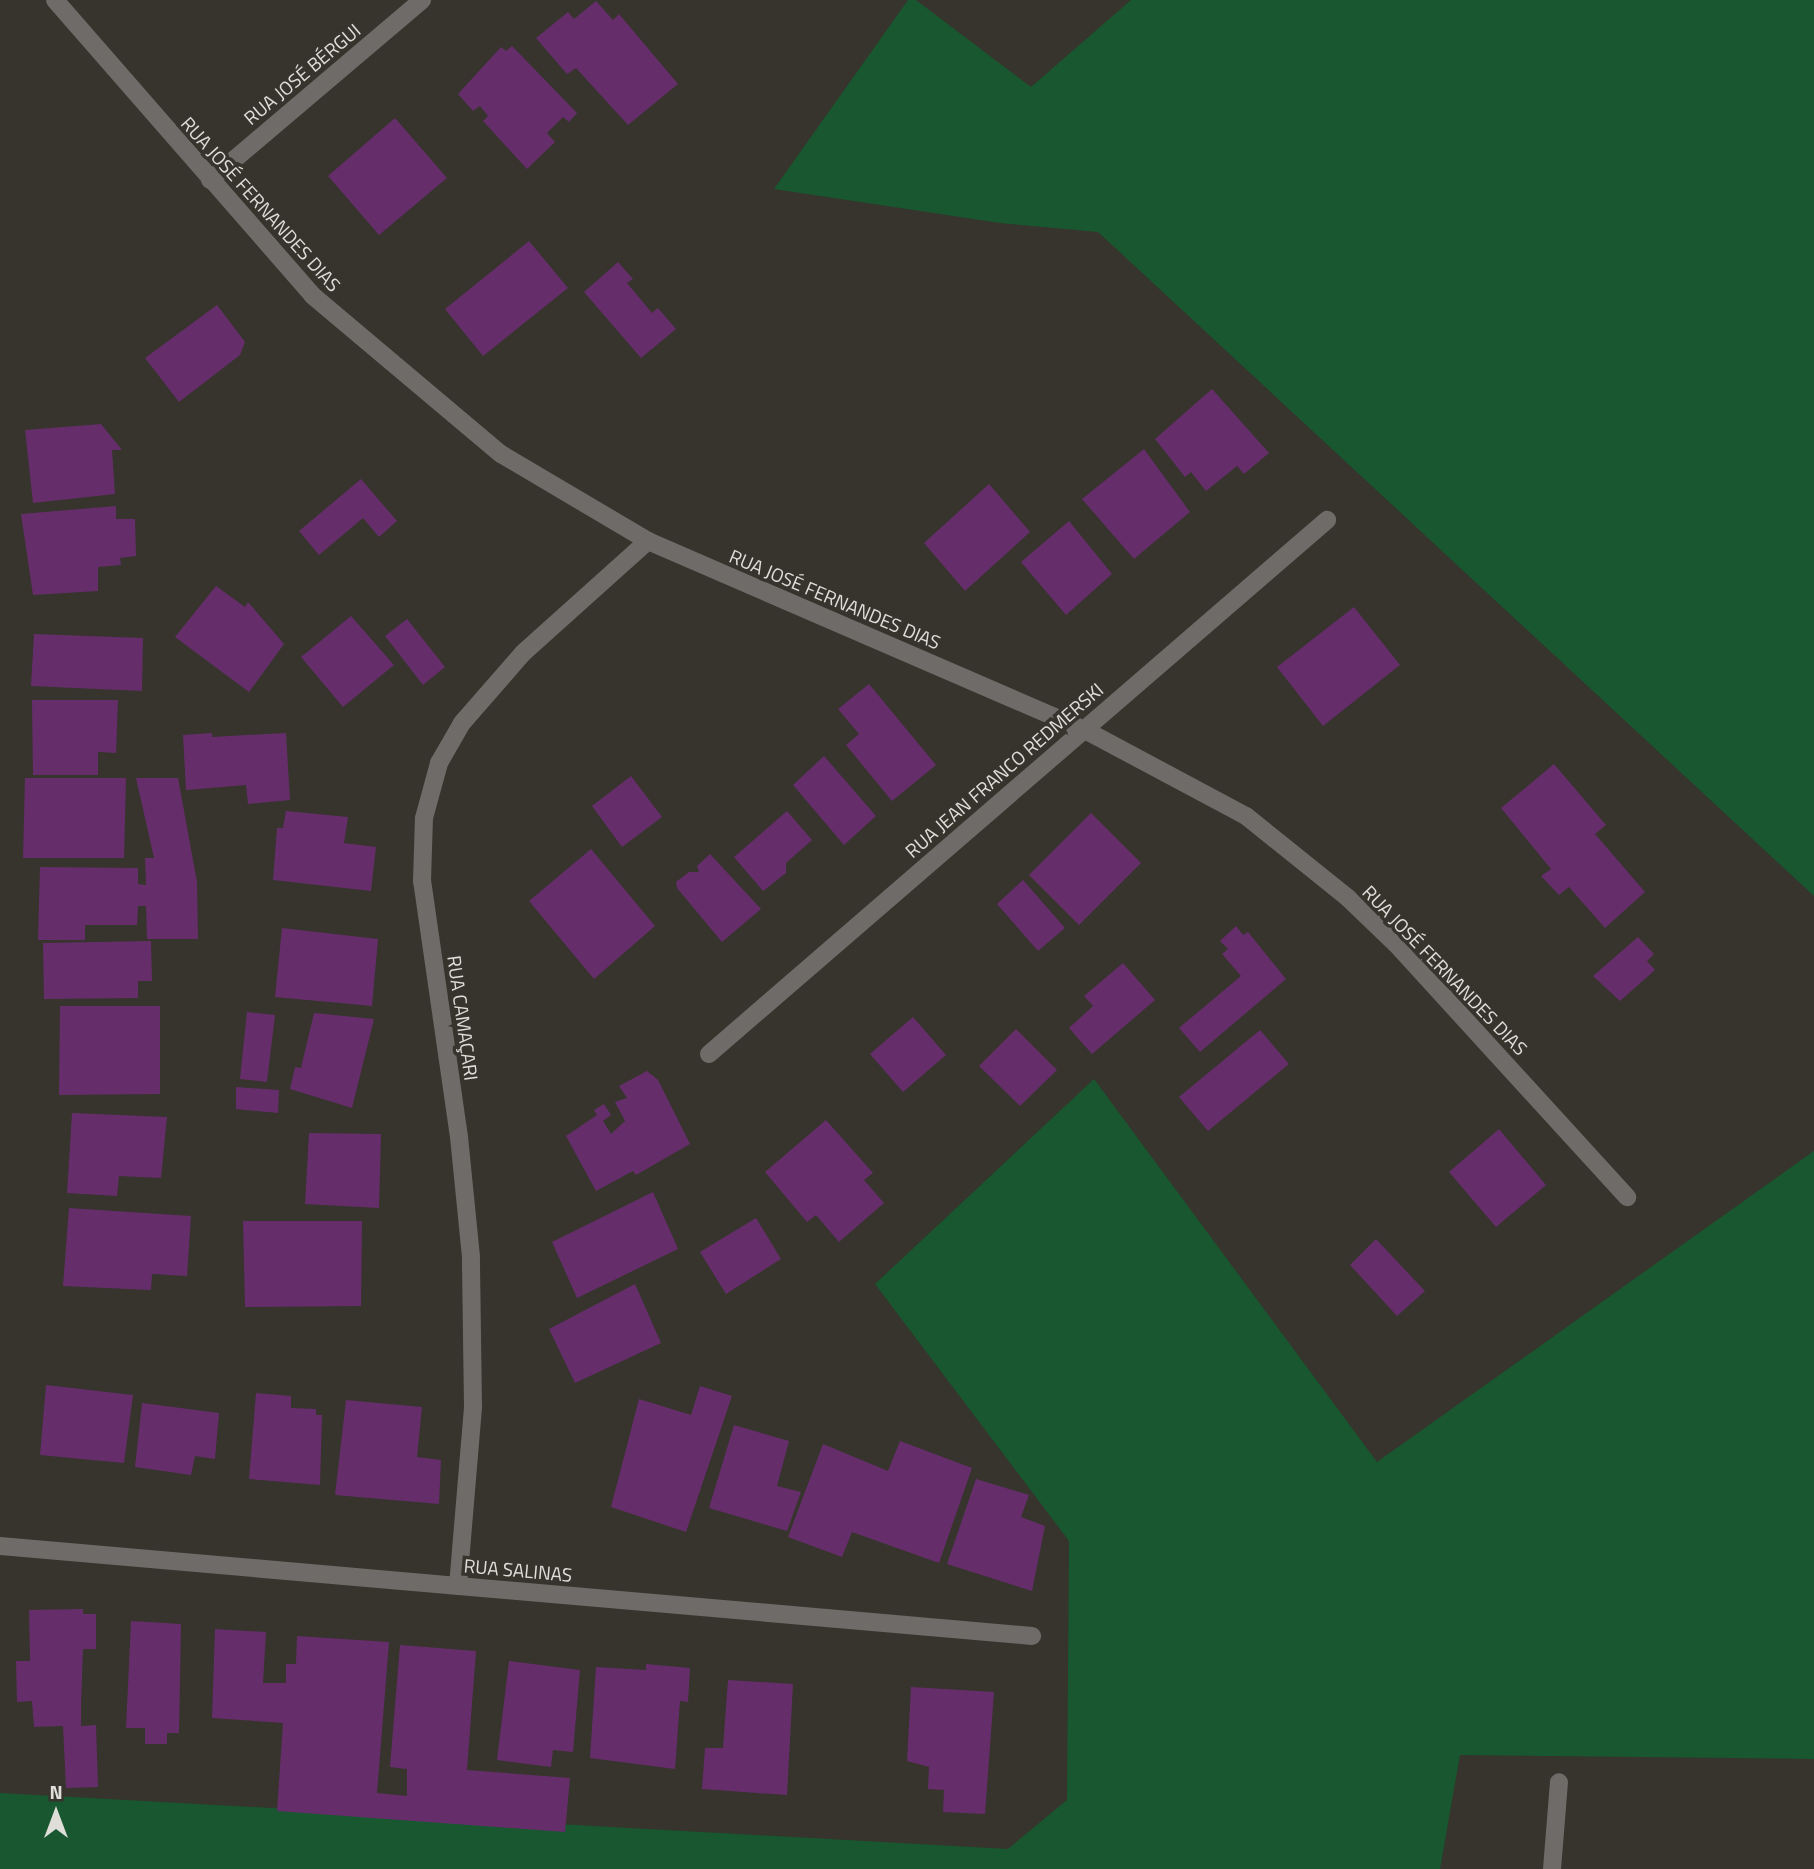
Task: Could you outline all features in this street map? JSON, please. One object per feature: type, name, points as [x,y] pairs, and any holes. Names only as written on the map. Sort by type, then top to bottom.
[{"type":"street","name":"RUA JOSÉ FERNANDES DIAS","points":[[55,0],[312,295],[439,406],[502,454],[648,541],[1083,729],[1245,816],[1348,898],[1443,993],[1627,1197]]},
{"type":"street","name":"RUA JOSÉ BÉRGUI","points":[[210,180],[422,0]]},
{"type":"street","name":"RUA JEAN FRANCO REDMERSKI","points":[[709,1054],[1327,520]]},
{"type":"street","name":"RUA CAMAÇARI","points":[[458,1586],[474,1407],[471,1257],[459,1137],[422,881],[424,818],[439,763],[462,723],[523,653],[648,541]]},
{"type":"street","name":"RUA SALINAS","points":[[0,1546],[1032,1636]]},
{"type":"street","points":[[1552,1869],[1559,1782]]},
{"type":"green space","points":[[908,0],[916,0],[1031,87],[1131,0],[1814,0],[1814,896],[1098,232],[1000,223],[774,189]]},
{"type":"green space","points":[[1094,1079],[1377,1462],[1814,1151],[1814,1759],[1460,1755],[1440,1869],[0,1869],[0,1793],[1008,1849],[1067,1800],[1069,1541],[875,1284]]},
{"type":"building","points":[[596,1],[613,20],[619,14],[678,84],[628,125],[576,68],[567,74],[536,38],[568,12],[574,19]]},
{"type":"building","points":[[512,46],[577,113],[569,122],[563,117],[547,133],[555,142],[527,169],[483,121],[488,116],[480,106],[473,111],[458,94],[501,47],[506,51]]},
{"type":"building","points":[[395,118],[447,178],[379,235],[328,176]]},
{"type":"building","points":[[529,241],[568,288],[483,356],[445,309]]},
{"type":"building","points":[[618,262],[633,279],[627,283],[652,313],[658,308],[676,329],[641,358],[584,292]]},
{"type":"building","points":[[217,305],[245,342],[240,355],[179,402],[145,358]]},
{"type":"building","points":[[1212,389],[1269,453],[1244,474],[1237,466],[1206,491],[1191,472],[1185,477],[1155,439]]},
{"type":"building","points":[[101,424],[122,450],[112,450],[115,494],[33,503],[25,430]]},
{"type":"building","points":[[1144,449],[1190,512],[1134,559],[1082,499]]},
{"type":"building","points":[[361,479],[397,521],[379,537],[363,518],[319,555],[299,531]]},
{"type":"building","points":[[989,484],[1030,532],[965,591],[924,543]]},
{"type":"building","points":[[116,506],[116,519],[135,519],[136,556],[120,558],[121,565],[98,567],[98,591],[33,595],[21,514]]},
{"type":"building","points":[[1069,521],[1112,574],[1066,615],[1021,562]]},
{"type":"building","points":[[216,586],[245,607],[248,602],[284,644],[249,692],[175,637]]},
{"type":"building","points":[[1354,607],[1400,665],[1323,726],[1277,667]]},
{"type":"building","points":[[351,616],[394,665],[343,707],[301,657]]},
{"type":"building","points":[[407,619],[445,667],[423,685],[385,636]]},
{"type":"building","points":[[34,634],[143,638],[142,691],[31,686]]},
{"type":"building","points":[[869,684],[936,765],[892,801],[846,745],[859,734],[838,709]]},
{"type":"building","points":[[32,700],[118,700],[116,753],[98,752],[98,775],[33,775]]},
{"type":"building","points":[[212,733],[212,737],[286,733],[290,800],[248,804],[246,785],[186,790],[183,735]]},
{"type":"building","points":[[824,756],[876,816],[844,845],[793,785]]},
{"type":"building","points":[[1554,764],[1606,825],[1595,834],[1645,892],[1605,928],[1569,887],[1559,895],[1541,876],[1551,869],[1501,808]]},
{"type":"building","points":[[631,776],[662,817],[622,847],[592,806]]},
{"type":"building","points":[[25,778],[126,778],[124,858],[23,858]]},
{"type":"building","points":[[136,778],[178,778],[197,882],[198,939],[147,939],[146,906],[138,906],[137,925],[85,925],[85,940],[38,940],[40,867],[138,868],[138,884],[146,885],[145,858],[154,858]]},
{"type":"building","points":[[286,811],[348,817],[344,843],[376,847],[371,891],[273,880],[277,828],[283,828]]},
{"type":"building","points":[[787,811],[812,840],[786,863],[786,873],[763,891],[734,857]]},
{"type":"building","points":[[1091,813],[1141,863],[1079,925],[1029,875]]},
{"type":"building","points":[[591,849],[655,926],[594,979],[529,901]]},
{"type":"building","points":[[710,854],[761,909],[722,942],[677,888],[676,882],[689,872],[699,872],[697,866]]},
{"type":"building","points":[[1023,880],[1065,928],[1038,951],[997,904]]},
{"type":"building","points":[[1236,926],[1243,935],[1248,932],[1286,979],[1200,1052],[1179,1028],[1241,976],[1222,954],[1228,949],[1220,941]]},
{"type":"building","points":[[282,928],[378,939],[372,1006],[275,997]]},
{"type":"building","points":[[1638,937],[1654,954],[1647,961],[1655,970],[1620,1001],[1593,976]]},
{"type":"building","points":[[151,941],[152,981],[138,981],[138,998],[44,999],[43,943]]},
{"type":"building","points":[[1123,963],[1155,1000],[1092,1054],[1069,1028],[1093,1006],[1084,996]]},
{"type":"building","points":[[60,1006],[160,1006],[160,1094],[59,1095]]},
{"type":"building","points":[[247,1012],[275,1015],[267,1082],[240,1079]]},
{"type":"building","points":[[314,1013],[374,1019],[352,1108],[290,1089],[295,1067],[301,1068]]},
{"type":"building","points":[[913,1017],[946,1055],[903,1092],[870,1054]]},
{"type":"building","points":[[1016,1029],[1057,1070],[1020,1106],[979,1066]]},
{"type":"building","points":[[1260,1030],[1289,1064],[1208,1131],[1179,1097]]},
{"type":"building","points":[[647,1071],[658,1080],[690,1144],[636,1175],[633,1171],[596,1191],[566,1136],[597,1115],[594,1110],[604,1104],[611,1115],[603,1121],[611,1134],[625,1121],[615,1102],[627,1098],[619,1086]]},
{"type":"building","points":[[236,1087],[279,1090],[278,1113],[236,1109]]},
{"type":"building","points":[[72,1113],[167,1117],[161,1178],[119,1176],[117,1196],[67,1193]]},
{"type":"building","points":[[826,1120],[873,1173],[864,1180],[884,1203],[839,1242],[816,1215],[807,1222],[765,1172]]},
{"type":"building","points":[[1499,1129],[1546,1185],[1496,1227],[1449,1172]]},
{"type":"building","points":[[309,1133],[381,1134],[379,1208],[305,1204]]},
{"type":"building","points":[[653,1192],[678,1249],[577,1298],[552,1242]]},
{"type":"building","points":[[69,1208],[191,1216],[187,1276],[152,1274],[151,1290],[63,1286]]},
{"type":"building","points":[[756,1218],[781,1259],[726,1294],[700,1252]]},
{"type":"building","points":[[243,1221],[362,1221],[361,1306],[245,1307]]},
{"type":"building","points":[[1376,1239],[1425,1291],[1397,1316],[1350,1265]]},
{"type":"building","points":[[635,1284],[661,1343],[575,1383],[549,1329]]},
{"type":"building","points":[[46,1385],[133,1395],[124,1463],[40,1455]]},
{"type":"building","points":[[700,1386],[732,1396],[686,1532],[611,1507],[639,1399],[691,1415]]},
{"type":"building","points":[[256,1393],[291,1396],[291,1408],[316,1409],[316,1415],[322,1415],[320,1485],[249,1479]]},
{"type":"building","points":[[346,1400],[422,1407],[417,1457],[441,1460],[439,1504],[335,1495]]},
{"type":"building","points":[[142,1403],[219,1413],[215,1459],[195,1456],[191,1475],[135,1467]]},
{"type":"building","points":[[734,1425],[789,1441],[777,1486],[801,1492],[787,1531],[709,1508]]},
{"type":"building","points":[[900,1441],[972,1468],[939,1563],[852,1532],[842,1557],[788,1537],[823,1444],[888,1471]]},
{"type":"building","points":[[976,1479],[1029,1495],[1021,1517],[1045,1526],[1032,1591],[947,1564]]},
{"type":"building","points":[[83,1609],[83,1614],[96,1614],[96,1649],[83,1649],[81,1726],[96,1725],[98,1787],[66,1788],[63,1726],[34,1727],[32,1701],[17,1702],[16,1661],[30,1661],[29,1610]]},
{"type":"building","points":[[131,1621],[181,1624],[179,1733],[167,1733],[167,1744],[145,1744],[145,1728],[126,1728]]},
{"type":"building","points":[[215,1629],[266,1632],[263,1683],[286,1683],[286,1664],[296,1664],[297,1636],[389,1642],[377,1793],[407,1796],[407,1769],[390,1767],[400,1645],[476,1651],[467,1770],[570,1778],[565,1832],[277,1811],[283,1723],[212,1718]]},
{"type":"building","points":[[509,1661],[580,1670],[573,1752],[553,1750],[551,1767],[497,1760]]},
{"type":"building","points":[[646,1664],[690,1668],[688,1702],[680,1701],[675,1769],[590,1758],[596,1667],[646,1670]]},
{"type":"building","points":[[728,1680],[793,1684],[787,1795],[702,1789],[705,1748],[723,1748]]},
{"type":"building","points":[[911,1687],[994,1692],[985,1814],[943,1812],[944,1790],[928,1789],[929,1767],[907,1761]]}]
